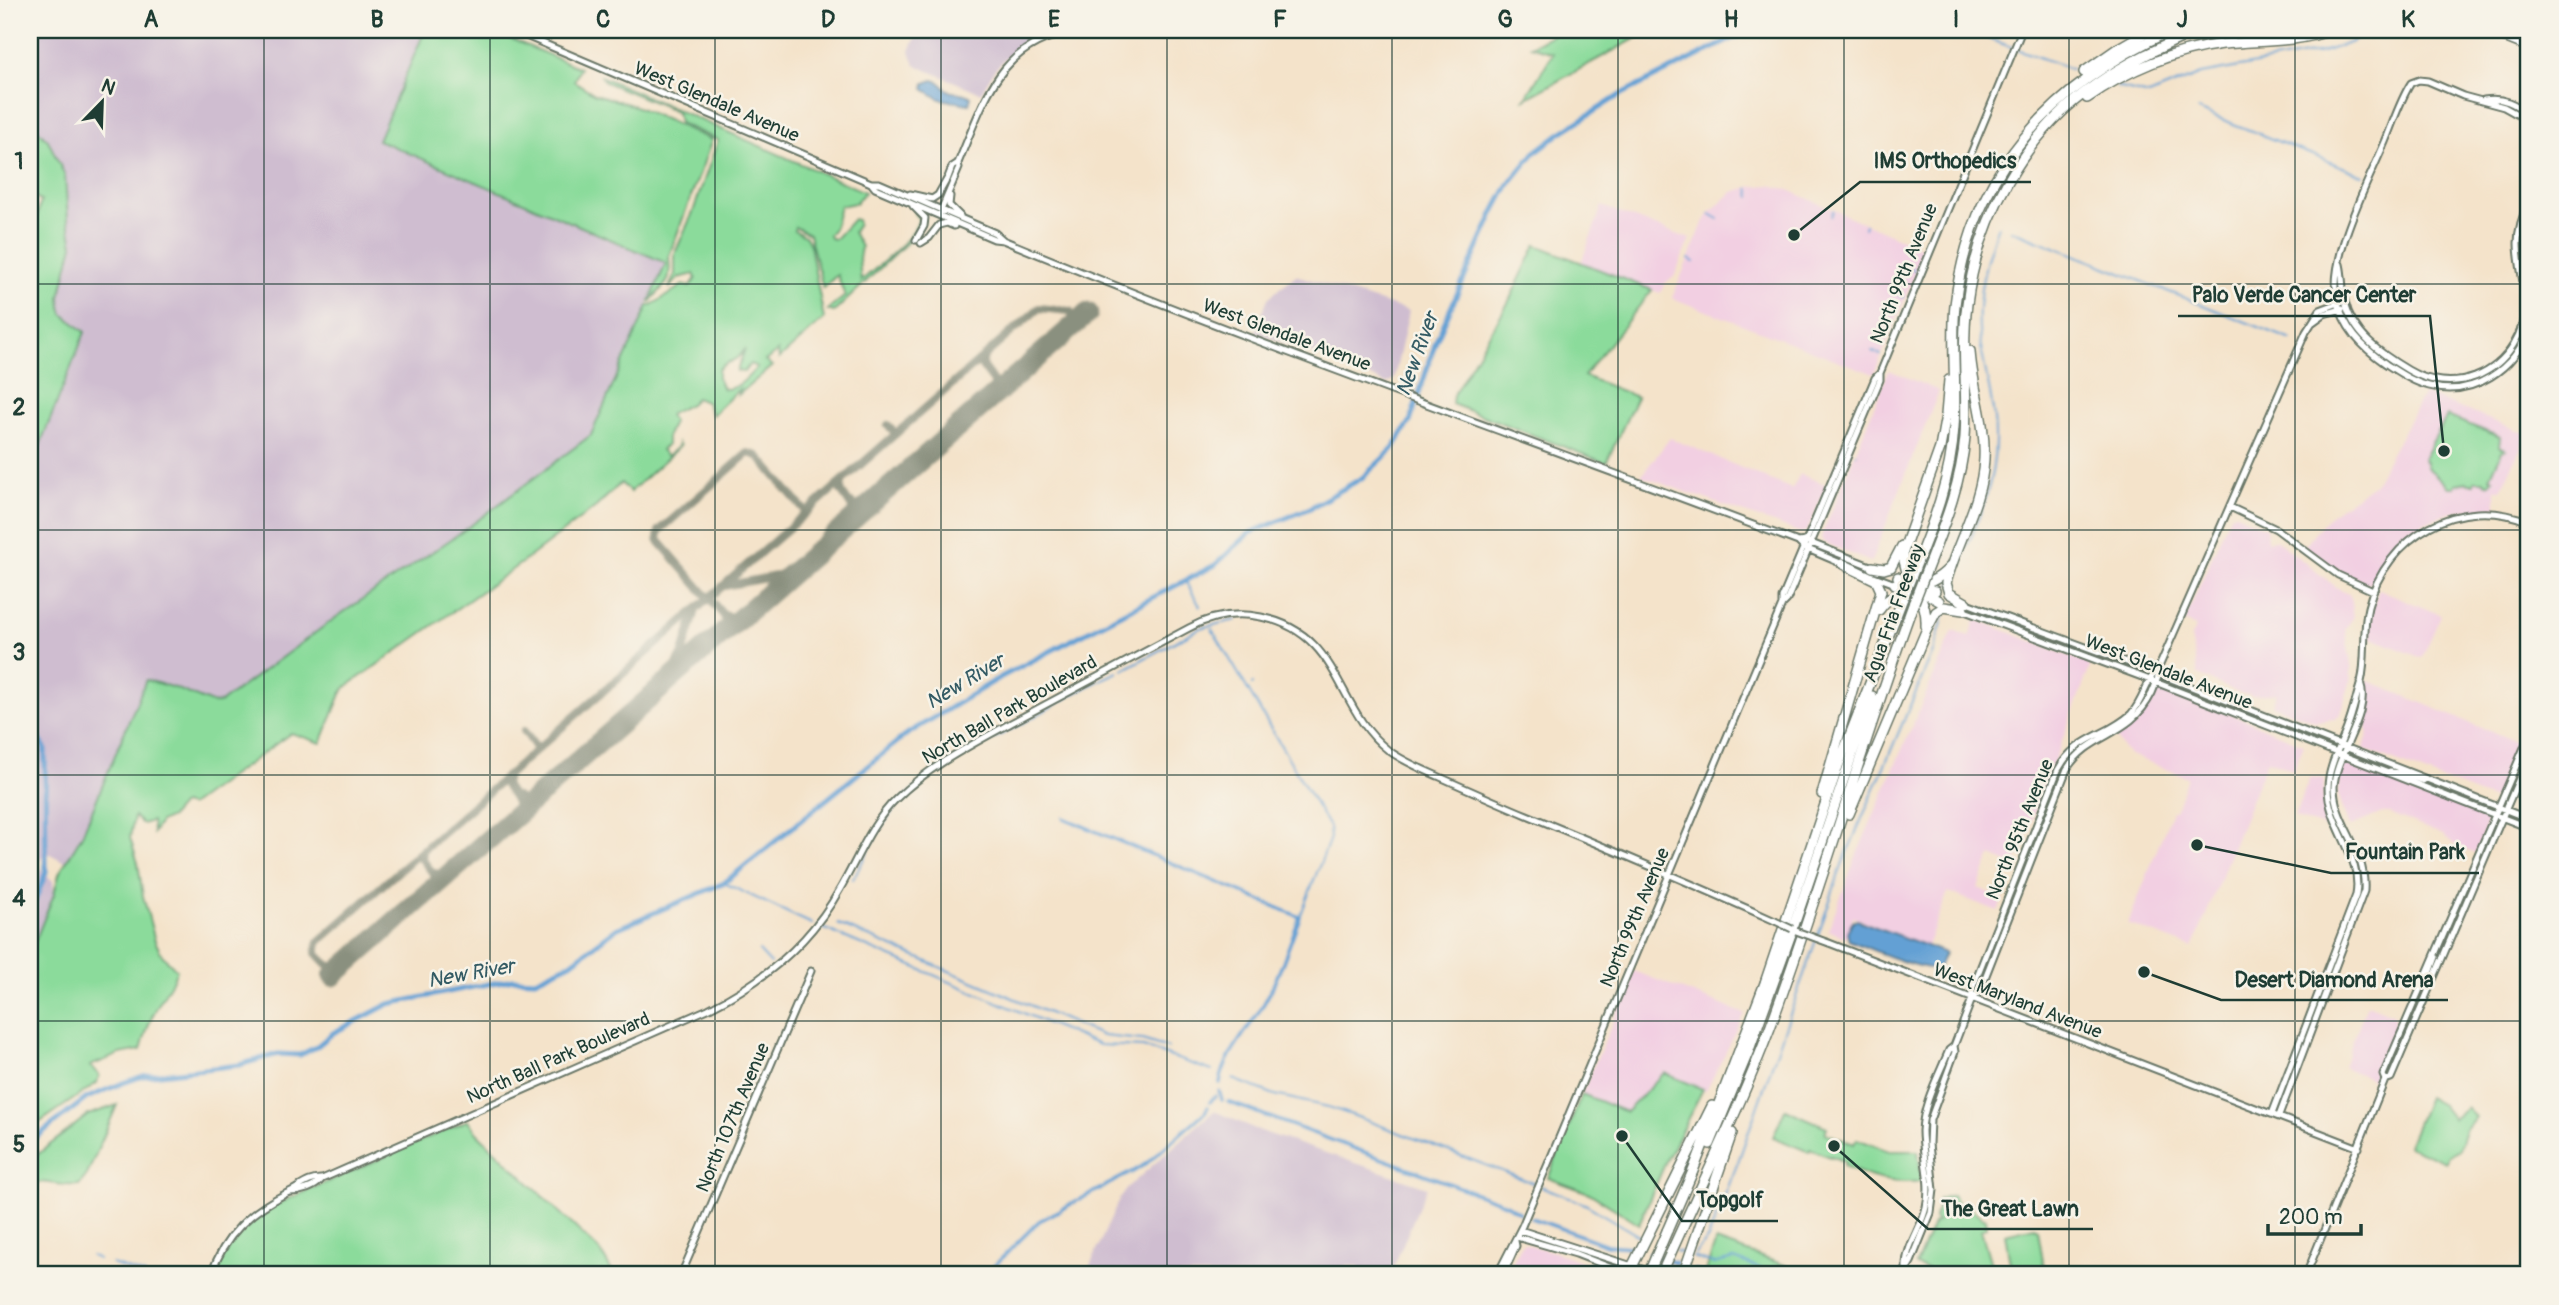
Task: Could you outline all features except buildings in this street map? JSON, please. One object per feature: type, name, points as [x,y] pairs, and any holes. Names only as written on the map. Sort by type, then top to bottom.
[{"type":"highway","points":[[1995,180],[2010,150],[2046,106],[2096,63],[2150,30]]},
{"type":"highway","name":"Agua Fria Freeway","points":[[1661,1275],[1759,1056],[1824,874],[1914,590],[1914,570],[1937,511],[1951,455],[1954,427],[1954,322],[1959,282],[1976,219],[1995,180],[2027,134],[2062,97],[2108,63],[2172,30]]},
{"type":"highway","name":"Agua Fria Freeway","points":[[1648,1275],[1677,1209],[1765,984],[1838,766],[1882,657],[1914,590],[1925,575],[1950,509],[1962,459],[1965,423],[1965,327],[1971,279],[1993,209],[2016,169],[2042,134],[2081,95],[2138,58],[2199,30]]},
{"type":"highway","points":[[2042,134],[2095,92],[2123,76],[2163,59],[2207,47],[2308,37],[2331,30]]},
{"type":"highway","points":[[1964,607],[1949,593],[1946,586],[1976,500],[1984,464],[1983,436],[1971,359],[1971,279]]},
{"type":"highway","points":[[1926,631],[1926,611],[1914,590],[1904,562],[1904,548],[1943,436],[1950,339],[1954,322]]},
{"type":"highway","points":[[1872,567],[1884,569],[1893,566],[1908,535]]},
{"type":"highway","points":[[1873,622],[1884,603],[1943,574],[1954,559]]},
{"type":"highway","points":[[1808,853],[1880,594],[1880,586],[1873,579],[1843,564]]},
{"type":"highway","points":[[1897,580],[1939,601]]},
{"type":"highway","points":[[1914,590],[1935,591]]},
{"type":"highway","points":[[1824,874],[1926,631],[1938,610],[1964,607]]},
{"type":"highway","points":[[1817,862],[1876,683],[1882,657]]},
{"type":"highway","points":[[1688,1213],[1695,1189],[1742,1075],[1860,737],[1890,667]]},
{"type":"highway","points":[[1677,1209],[1691,1187],[1719,1123],[1777,977]]},
{"type":"highway","points":[[1631,1270],[1701,1130],[1731,1060],[1740,1048]]},
{"type":"highway","points":[[1686,1267],[1759,1056]]},
{"type":"main road","name":"West Glendale Avenue","points":[[512,30],[871,183],[879,183],[903,193],[994,239],[1003,240],[1113,286],[1444,410],[1872,567],[1897,580]]},
{"type":"main road","points":[[937,211],[953,167],[958,163],[995,79],[1018,54],[1046,38],[1080,31],[1265,33],[1292,30]]},
{"type":"main road","name":"North 99th Avenue","points":[[1497,1275],[1520,1230],[1782,605],[1787,600],[1826,494],[1880,380],[1880,373],[2022,30]]},
{"type":"main road","points":[[2484,30],[2529,42]]},
{"type":"main road","points":[[2498,30],[2529,48]]},
{"type":"main road","points":[[2529,125],[2511,110],[2463,96],[2428,81],[2411,83],[2348,229],[2335,279],[2351,332],[2367,350],[2408,378],[2438,388],[2465,387],[2492,376],[2516,354],[2529,328]]},
{"type":"main road","points":[[2481,101],[2507,100],[2529,115]]},
{"type":"main road","points":[[903,193],[932,199],[950,180]]},
{"type":"main road","points":[[950,180],[949,205],[965,223]]},
{"type":"main road","name":"West Glendale Avenue","points":[[871,183],[875,188],[937,211]]},
{"type":"main road","points":[[2342,305],[2368,342],[2409,371],[2438,381],[2471,378],[2499,362],[2519,335],[2525,304],[2519,229],[2529,202]]},
{"type":"main road","points":[[911,203],[925,218],[918,242],[929,238],[937,226],[943,223],[965,223]]},
{"type":"main road","points":[[2529,219],[2523,261],[2529,277]]},
{"type":"main road","name":"North 95th Avenue","points":[[1903,1275],[1929,1220],[1929,1127],[1933,1109],[1972,999],[1979,992],[2067,769],[2085,749],[2134,719],[2146,705],[2159,667],[2311,323],[2322,309],[2342,305]]},
{"type":"main road","name":"North 99th Avenue","points":[[1806,544],[1833,492],[1844,458]]},
{"type":"main road","points":[[1829,501],[1826,494],[1833,492]]},
{"type":"main road","points":[[2230,507],[2276,529],[2338,575],[2373,591]]},
{"type":"main road","points":[[2275,1115],[2364,891],[2361,859],[2335,798],[2340,754],[2360,682],[2365,621],[2373,591],[2385,568],[2400,549],[2418,532],[2439,521],[2476,512],[2504,514],[2529,522]]},
{"type":"main road","name":"West Glendale Avenue","points":[[1806,544],[1843,564],[1897,580]]},
{"type":"main road","name":"West Glendale Avenue","points":[[1935,591],[1964,607],[2529,828]]},
{"type":"main road","name":"West Glendale Avenue","points":[[1939,601],[1964,607],[2157,674],[2529,819]]},
{"type":"main road","name":"North Ball Park Boulevard","points":[[211,1275],[222,1250],[241,1224],[267,1203],[290,1192],[298,1192],[318,1184],[322,1179],[720,1003],[770,972],[807,936],[822,917],[884,813],[922,778],[971,746],[1189,628],[1209,620],[1231,615],[1254,616],[1272,620],[1307,639],[1330,664],[1368,730],[1381,744],[1401,758],[1497,802],[1669,873]]},
{"type":"main road","points":[[2306,1275],[2359,1148],[2385,1080],[2383,1075],[2529,736]]},
{"type":"main road","points":[[2385,1080],[2391,1079],[2529,755]]},
{"type":"main road","points":[[2387,772],[2398,772],[2423,781],[2426,779]]},
{"type":"main road","points":[[2470,893],[2468,889],[2475,861]]},
{"type":"main road","name":"West Maryland Avenue","points":[[1669,873],[1794,930],[2359,1148]]},
{"type":"main road","points":[[2431,982],[2429,976],[2438,947]]},
{"type":"main road","name":"North 107th Avenue","points":[[681,1275],[811,971]]},
{"type":"main road","points":[[1520,1230],[1631,1270]]},
{"type":"main road","points":[[1516,1239],[1631,1270],[1661,1275]]},
{"type":"main road","name":"North 99th Avenue","points":[[1503,1275],[1516,1246],[1516,1239]]},
{"type":"shaded area","points":[[30,30],[425,30],[379,140],[666,263],[591,436],[466,529],[338,616],[221,702],[214,704],[175,688],[146,680],[82,835],[65,862],[50,854],[41,857],[39,863],[42,871],[53,881],[54,894],[30,954],[30,470],[85,332],[63,314],[61,306],[60,297],[73,245],[65,176],[48,140],[30,122]]},
{"type":"shaded area","points":[[919,30],[1029,30],[1035,38],[995,69],[981,93],[915,65],[910,51]]},
{"type":"shaded area","points":[[1770,185],[1786,189],[1922,248],[1917,269],[1874,374],[1672,298],[1711,211],[1733,192]]},
{"type":"shaded area","points":[[1602,206],[1690,239],[1674,277],[1665,283],[1660,293],[1581,263]]},
{"type":"shaded area","points":[[1296,275],[1409,311],[1394,379],[1386,384],[1342,364],[1255,332],[1268,298]]},
{"type":"shaded area","points":[[1889,370],[1939,391],[1871,562],[1823,542],[1821,537]]},
{"type":"shaded area","points":[[2424,394],[2527,434],[2504,484],[2501,489],[2496,489],[2496,508],[2456,511],[2422,523],[2400,541],[2372,582],[2367,584],[2331,568],[2304,546],[2330,515],[2374,484]]},
{"type":"shaded area","points":[[1670,438],[1792,489],[1800,474],[1827,485],[1807,531],[1801,533],[1641,476]]},
{"type":"shaded area","points":[[2234,513],[2266,528],[2267,541],[2276,540],[2350,595],[2353,618],[2345,629],[2351,679],[2341,713],[2336,719],[2315,721],[2272,705],[2277,693],[2253,696],[2198,675],[2191,637],[2196,627],[2184,622],[2230,515]]},
{"type":"shaded area","points":[[2379,589],[2441,615],[2422,658],[2369,637],[2371,612]]},
{"type":"shaded area","points":[[1976,619],[2087,663],[2090,667],[2014,866],[1991,856],[1978,888],[2003,898],[1998,911],[1948,892],[1927,946],[1853,917],[1845,937],[1828,930],[1857,854],[1953,631],[1969,637]]},
{"type":"shaded area","points":[[2366,680],[2523,745],[2497,797],[2494,800],[2363,749],[2369,734],[2363,715]]},
{"type":"shaded area","points":[[2160,689],[2239,717],[2304,745],[2293,770],[2267,760],[2193,948],[2128,924],[2187,777],[2128,754],[2114,736],[2138,721]]},
{"type":"shaded area","points":[[2345,761],[2486,816],[2488,819],[2476,853],[2455,845],[2443,835],[2389,813],[2382,813],[2349,827],[2338,794],[2339,774]]},
{"type":"shaded area","points":[[2310,777],[2324,779],[2323,801],[2330,823],[2329,829],[2294,817]]},
{"type":"shaded area","points":[[1634,971],[1745,1014],[1706,1091],[1664,1074],[1626,1113],[1582,1094]]},
{"type":"shaded area","points":[[2367,1004],[2394,1015],[2394,1032],[2374,1080],[2343,1067]]},
{"type":"shaded area","points":[[1214,1111],[1260,1131],[1427,1187],[1390,1275],[1361,1275],[1359,1266],[1346,1266],[1328,1275],[1086,1275],[1119,1199],[1128,1187]]},
{"type":"shaded area","points":[[1523,1243],[1567,1256],[1617,1275],[1505,1275]]},
{"type":"green space","points":[[425,30],[490,30],[580,68],[574,81],[595,94],[635,106],[712,140],[669,256],[668,279],[649,303],[666,263],[378,140]]},
{"type":"green space","points":[[1561,30],[1651,30],[1525,99],[1553,53],[1531,46]]},
{"type":"green space","points":[[602,77],[865,192],[855,203],[840,206],[834,228],[829,235],[835,239],[853,219],[857,220],[858,224],[853,232],[861,247],[861,281],[910,235],[919,219],[914,213],[915,210],[924,220],[916,234],[834,312],[828,310],[845,296],[837,275],[823,288],[809,234],[795,227],[794,230],[806,237],[810,245],[824,319],[779,359],[778,351],[765,361],[772,366],[737,396],[740,388],[712,415],[706,402],[696,398],[670,414],[673,422],[667,436],[667,445],[661,450],[667,456],[678,447],[678,443],[680,446],[630,492],[621,483],[597,506],[527,559],[346,687],[321,743],[291,733],[190,806],[182,804],[171,817],[160,822],[153,833],[152,821],[142,824],[134,816],[130,838],[155,941],[162,955],[177,970],[150,1020],[141,1050],[120,1054],[90,1066],[99,1075],[97,1083],[30,1129],[30,954],[54,894],[59,874],[82,835],[146,680],[175,688],[214,704],[221,702],[338,616],[466,529],[591,435],[648,306],[683,285],[690,287],[696,278],[694,274],[679,278],[669,288],[675,275],[675,253],[693,212],[718,140],[679,123],[677,114],[671,109],[605,82]],"holes":[[[745,349],[737,371],[744,372],[750,364],[757,367],[738,385],[723,389],[718,370]]]},
{"type":"green space","points":[[30,122],[48,140],[65,176],[73,245],[60,297],[61,306],[63,314],[85,332],[30,470],[30,242],[41,201],[30,193]]},
{"type":"green space","points":[[1536,245],[1652,290],[1584,376],[1637,397],[1606,463],[1452,404],[1453,395],[1508,303]]},
{"type":"green space","points":[[2447,416],[2500,437],[2499,446],[2506,449],[2502,451],[2490,484],[2474,481],[2474,484],[2467,482],[2449,487],[2426,466],[2423,459]]},
{"type":"green space","points":[[1664,1073],[1703,1089],[1667,1159],[1639,1224],[1589,1193],[1548,1178],[1582,1094],[1626,1112]]},
{"type":"green space","points":[[2428,1097],[2442,1105],[2453,1119],[2466,1108],[2475,1117],[2465,1130],[2459,1149],[2449,1155],[2446,1162],[2408,1146]]},
{"type":"green space","points":[[117,1105],[87,1175],[79,1185],[34,1182],[30,1170],[33,1158],[88,1115]]},
{"type":"green space","points":[[1785,1109],[1827,1127],[1825,1133],[1854,1144],[1857,1139],[1889,1151],[1918,1151],[1922,1181],[1901,1182],[1872,1177],[1844,1166],[1845,1162],[1831,1156],[1810,1149],[1809,1152],[1773,1137]]},
{"type":"green space","points":[[468,1120],[477,1133],[601,1252],[614,1275],[216,1275],[237,1236],[252,1220],[270,1207]]},
{"type":"green space","points":[[1952,1195],[1961,1207],[1965,1205],[1985,1219],[1986,1227],[1981,1230],[1994,1275],[1941,1275],[1916,1265],[1933,1224],[1938,1221],[1935,1219],[1939,1199]]},
{"type":"green space","points":[[2034,1227],[2038,1229],[2045,1275],[2012,1275],[2005,1234]]},
{"type":"green space","points":[[1716,1241],[1813,1275],[1708,1275],[1705,1273]]},
{"type":"water","points":[[933,80],[951,91],[971,97],[969,104],[940,99],[924,89],[925,83]]},
{"type":"water","points":[[1857,920],[1945,953],[1939,967],[1922,967],[1849,940],[1847,932],[1852,922]]},
{"type":"waterway","name":"New River","points":[[30,1142],[87,1098],[143,1076],[239,1065],[278,1054],[300,1055],[316,1047],[333,1033],[389,1004],[513,979],[535,980],[571,963],[616,929],[724,883],[907,734],[1001,677],[1215,565],[1250,533],[1310,508],[1362,478],[1393,449],[1410,422],[1436,341],[1494,212],[1509,184],[1534,153],[1620,95],[1750,30]]},
{"type":"waterway","points":[[1965,30],[2071,69]]},
{"type":"waterway","points":[[2117,87],[2149,95],[2201,74],[2322,52],[2352,42],[2372,30]]},
{"type":"waterway","points":[[2198,110],[2363,175]]},
{"type":"waterway","points":[[1749,188],[1751,197]]},
{"type":"waterway","points":[[1831,216],[1833,211]]},
{"type":"waterway","points":[[1710,214],[1719,219]]},
{"type":"waterway","points":[[1951,585],[1980,515],[1994,461],[1994,417],[1980,341],[1979,311],[1985,268],[1998,226]]},
{"type":"waterway","points":[[2011,230],[2292,340]]},
{"type":"waterway","points":[[1689,259],[1694,262]]},
{"type":"waterway","points":[[1909,268],[1915,270]]},
{"type":"waterway","points":[[1899,295],[1903,297]]},
{"type":"waterway","points":[[1882,330],[1891,330]]},
{"type":"waterway","points":[[1872,351],[1881,355]]},
{"type":"waterway","points":[[1185,580],[1200,606]]},
{"type":"waterway","points":[[1818,935],[1842,865],[1933,652],[1945,612]]},
{"type":"waterway","points":[[1123,670],[1200,628],[1236,620]]},
{"type":"waterway","points":[[1212,629],[1329,827],[1330,838],[1300,917]]},
{"type":"waterway","points":[[898,804],[911,791],[957,759],[1118,672]]},
{"type":"waterway","points":[[30,724],[45,748],[46,872],[30,914]]},
{"type":"waterway","points":[[853,879],[878,832],[895,808]]},
{"type":"waterway","points":[[1064,818],[1300,917],[1272,988],[1227,1060],[1220,1083]]},
{"type":"waterway","points":[[724,883],[812,924]]},
{"type":"waterway","points":[[838,924],[1103,1036],[1142,1040],[1168,1048]]},
{"type":"waterway","points":[[818,926],[1099,1045],[1143,1047],[1212,1071]]},
{"type":"waterway","points":[[1695,1254],[1708,1238],[1738,1162],[1816,940]]},
{"type":"waterway","points":[[759,951],[771,964]]},
{"type":"waterway","points":[[1233,1079],[1275,1095],[1352,1115],[1536,1184]]},
{"type":"waterway","points":[[1219,1091],[1222,1100]]},
{"type":"waterway","points":[[1210,1102],[1215,1096]]},
{"type":"waterway","points":[[1228,1102],[1508,1205],[1520,1213]]},
{"type":"waterway","points":[[1131,1173],[1147,1163],[1208,1107]]},
{"type":"waterway","points":[[985,1275],[1039,1221],[1128,1174]]},
{"type":"waterway","points":[[1541,1186],[1587,1205],[1642,1238]]},
{"type":"waterway","points":[[1532,1218],[1607,1245],[1630,1247]]},
{"type":"waterway","points":[[1676,1251],[1687,1255]]},
{"type":"waterway","points":[[1649,1254],[1676,1263]]},
{"type":"waterway","points":[[91,1256],[98,1259]]},
{"type":"waterway","points":[[1693,1257],[1713,1264],[1734,1259],[1778,1275]]},
{"type":"waterway","points":[[112,1264],[145,1275]]},
{"type":"waterway","points":[[1695,1270],[1702,1275]]},
{"type":"taxiway","points":[[343,967],[331,966],[322,959],[316,953],[318,942],[1039,308],[1070,311],[1074,318],[1070,328]]},
{"type":"taxiway","points":[[984,356],[982,366],[994,382],[994,395]]},
{"type":"taxiway","points":[[888,425],[896,434]]},
{"type":"taxiway","points":[[732,625],[658,540],[659,531],[748,453],[758,456],[806,512]]},
{"type":"taxiway","points":[[842,481],[841,491],[852,507],[850,522]]},
{"type":"taxiway","points":[[849,502],[859,507],[871,503]]},
{"type":"taxiway","points":[[724,586],[776,576],[806,560]]},
{"type":"taxiway","points":[[657,691],[683,653],[696,610]]},
{"type":"taxiway","points":[[725,615],[735,618],[747,612]]},
{"type":"taxiway","points":[[721,635],[726,627],[724,616]]},
{"type":"taxiway","points":[[524,731],[537,749]]},
{"type":"taxiway","points":[[507,775],[505,785],[518,805],[514,816]]},
{"type":"taxiway","points":[[514,796],[524,801],[536,797]]},
{"type":"taxiway","points":[[423,849],[422,859],[432,872],[440,875],[452,871]]},
{"type":"runway","points":[[333,976],[1088,313]]},
{"type":"place","name":"IMS Orthopedics","points":[[1794,235]]},
{"type":"place","name":"Palo Verde Cancer Center","points":[[2444,451]]},
{"type":"place","name":"Fountain Park","points":[[2197,845]]},
{"type":"place","name":"Desert Diamond Arena","points":[[2144,972]]},
{"type":"place","name":"Topgolf","points":[[1622,1136]]},
{"type":"place","name":"The Great Lawn","points":[[1834,1146]]}]
